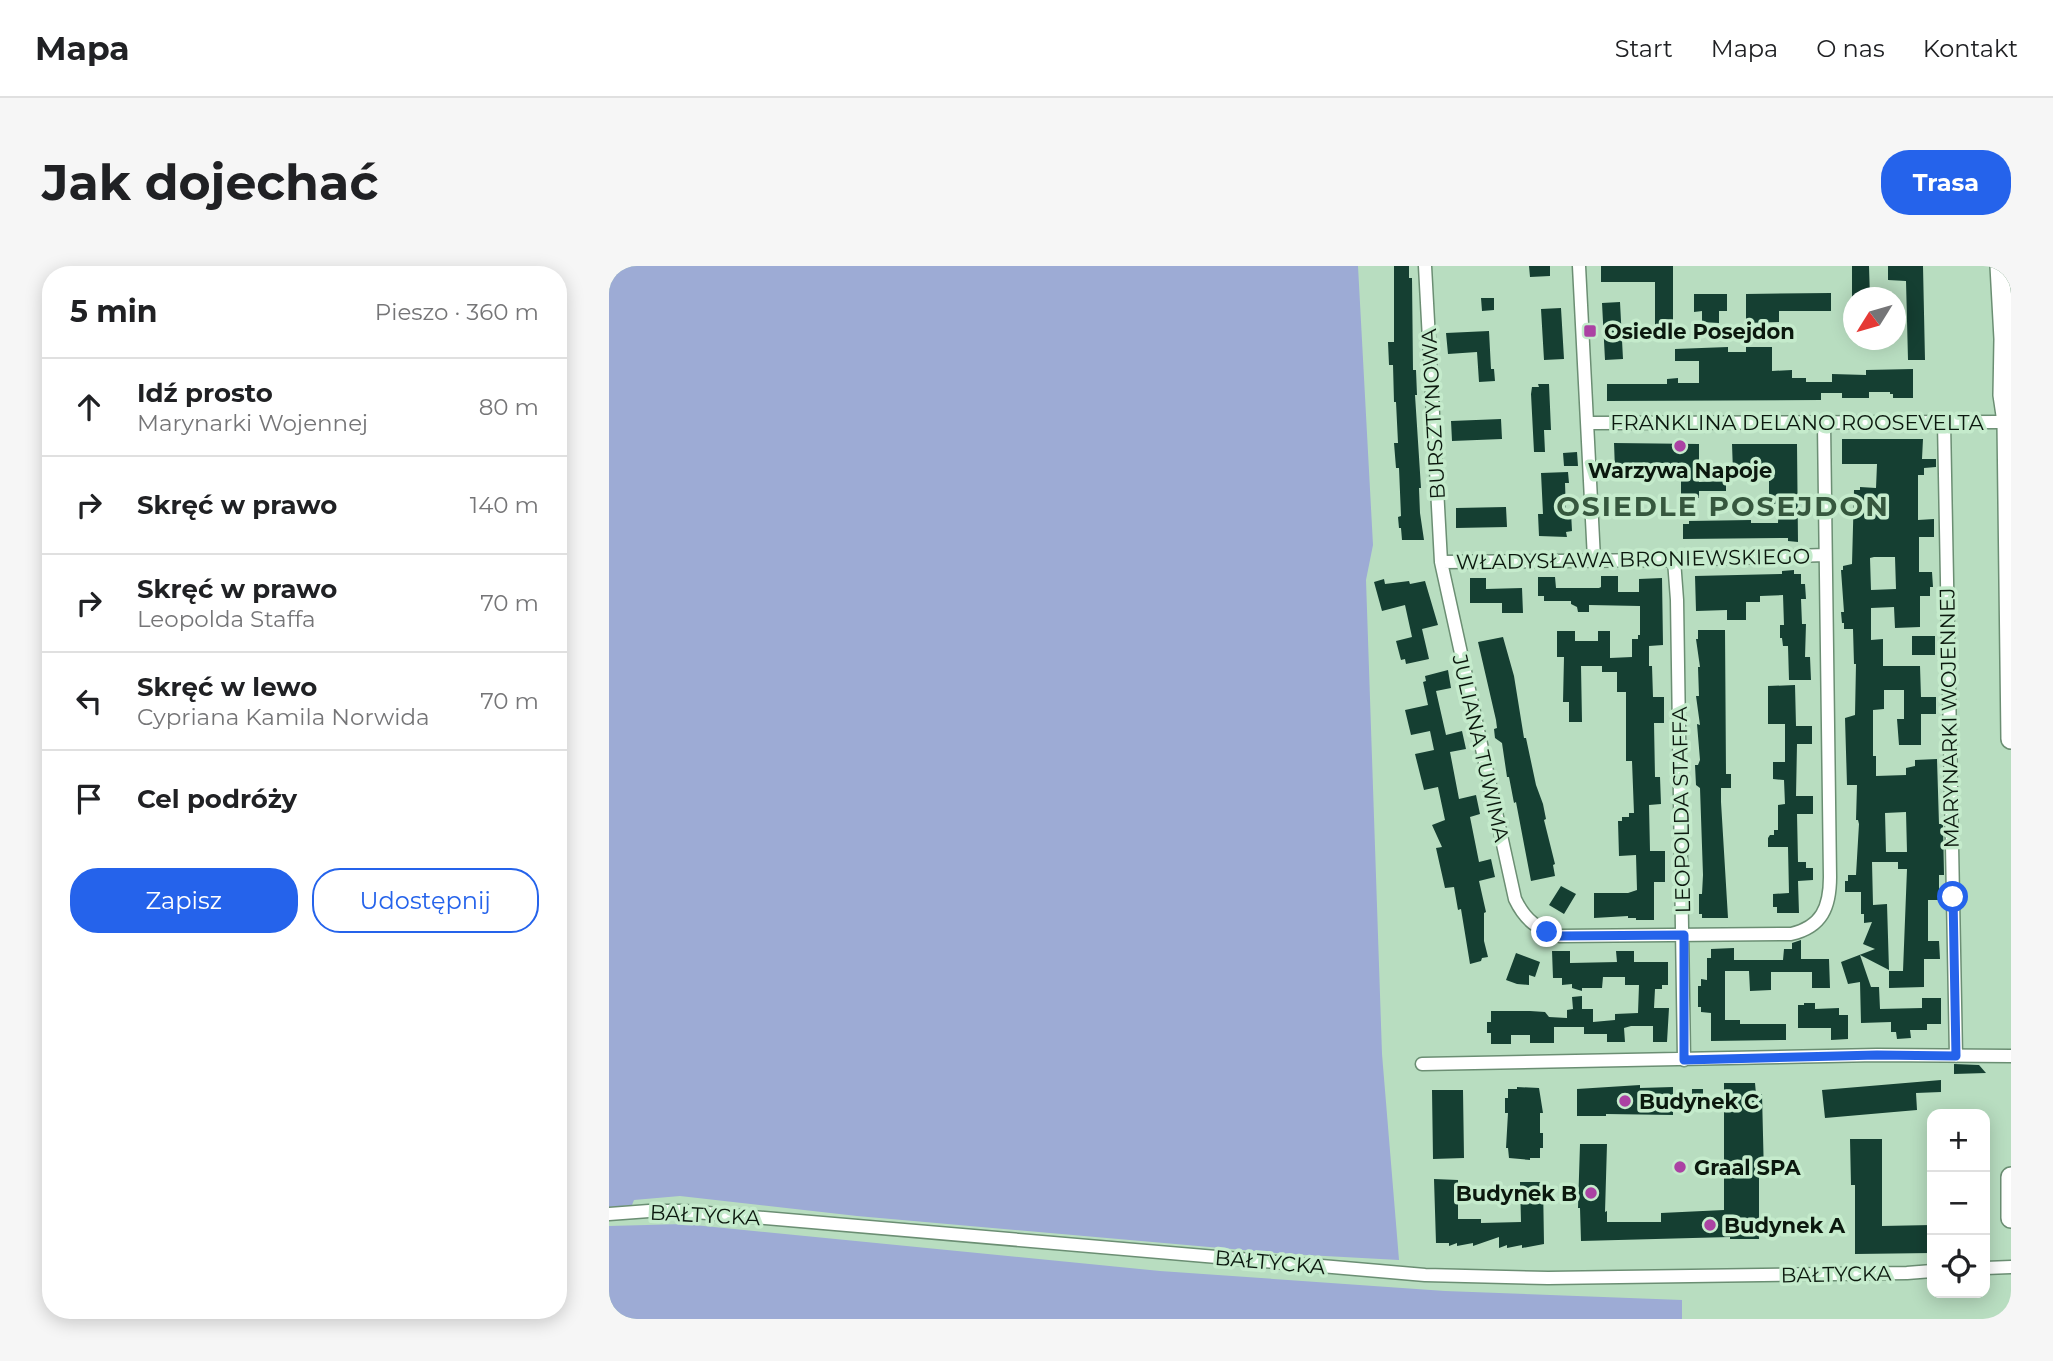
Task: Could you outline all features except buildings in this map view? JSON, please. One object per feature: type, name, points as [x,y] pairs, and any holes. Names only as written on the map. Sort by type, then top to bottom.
[{"type":"street","name":"BURSZTYNOWA","points":[[1425,266],[1441,562]]},
{"type":"street","points":[[1579,266],[1594,559]]},
{"type":"street","points":[[2000,266],[2004,339],[2003,396],[2009,416],[2011,739]]},
{"type":"street","points":[[2004,339],[2011,376]]},
{"type":"street","name":"FRANKLINA DELANO ROOSEVELTA","points":[[1587,423],[1824,424],[1944,422],[2009,416]]},
{"type":"street","name":"MARYNARKI WOJENNEJ","points":[[1944,422],[1956,1056]]},
{"type":"street","points":[[1684,935],[1790,934],[1809,928],[1824,915],[1830,897],[1824,424]]},
{"type":"street","name":"WŁADYSŁAWA BRONIEWSKIEGO","points":[[1441,562],[1674,560],[1825,555]]},
{"type":"street","name":"LEOPOLDA STAFFA","points":[[1674,560],[1684,935],[1684,1060]]},
{"type":"street","name":"JULIANA TUWIMA","points":[[1441,562],[1515,899],[1520,909],[1536,926],[1560,936],[1684,935]]},
{"type":"street","points":[[1422,1064],[1877,1055],[2011,1056]]},
{"type":"street","points":[[2011,1177],[2011,1218]]},
{"type":"street","name":"BAŁTYCKA","points":[[609,1214],[684,1211],[1425,1275],[1548,1278],[1927,1271]]},
{"type":"street","points":[[1990,1268],[2011,1268]]},
{"type":"shaded area","points":[[609,266],[1358,266],[1373,545],[1366,580],[1382,1054],[1399,1260],[1288,1254],[857,1216],[680,1196],[634,1200],[632,1205],[609,1207]]},
{"type":"shaded area","points":[[684,1224],[1160,1271],[1445,1291],[1682,1300],[1682,1319],[609,1319],[609,1226]]},
{"type":"place","name":"Osiedle Posejdon","points":[[1590,331]]},
{"type":"place","name":"Warzywa Napoje","points":[[1680,446]]},
{"type":"place","name":"Budynek C","points":[[1625,1101]]},
{"type":"place","name":"Graal SPA","points":[[1680,1167]]},
{"type":"place","name":"Budynek B","points":[[1591,1193]]},
{"type":"place","name":"Budynek A","points":[[1710,1225]]},
{"type":"district","name":"OSIEDLE POSEJDON","points":[[1723,506]]},
{"type":"route","points":[[1547,932],[1560,936],[1684,935],[1684,1060],[1877,1055],[1956,1056],[1953,897]]}]
